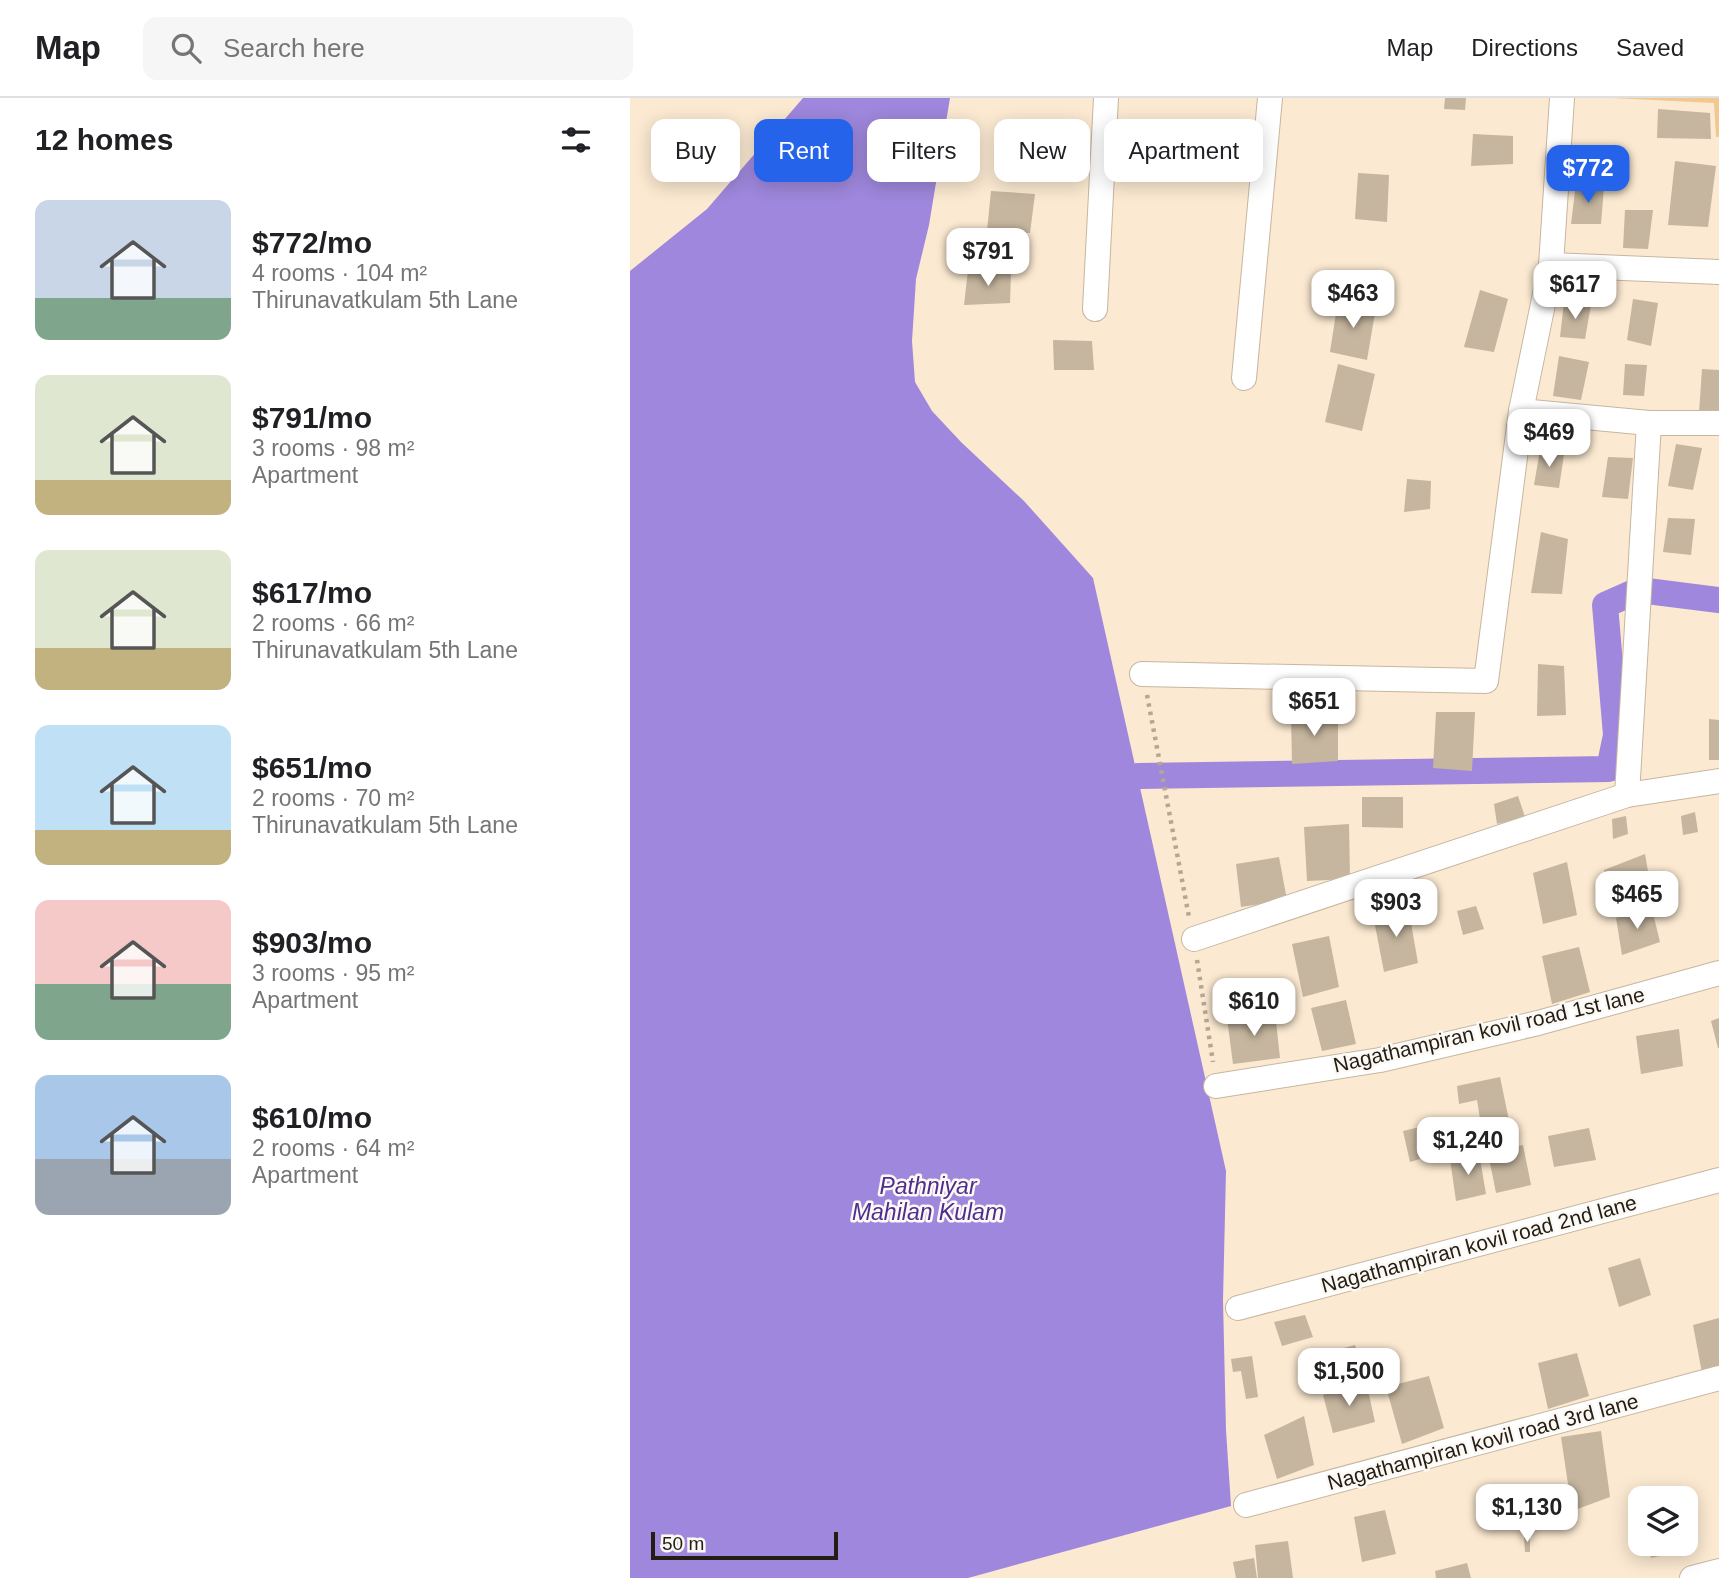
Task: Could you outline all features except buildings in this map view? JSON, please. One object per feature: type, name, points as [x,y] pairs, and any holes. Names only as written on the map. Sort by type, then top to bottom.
[{"type":"street","points":[[1095,309],[1106,98]]},
{"type":"street","points":[[1244,379],[1270,98]]},
{"type":"street","points":[[1142,674],[1486,681],[1521,411],[1551,265],[1562,98]]},
{"type":"street","points":[[1551,265],[1719,272]]},
{"type":"street","points":[[1521,411],[1649,423],[1719,423]]},
{"type":"street","points":[[1627,795],[1649,423]]},
{"type":"street","points":[[1194,939],[1627,795],[1719,781]]},
{"type":"street","name":"Nagathampiran kovil road 1st lane","points":[[1216,1086],[1380,1060],[1538,1023],[1719,973]]},
{"type":"street","name":"Nagathampiran kovil road 2nd lane","points":[[1238,1308],[1719,1180]]},
{"type":"street","name":"Nagathampiran kovil road 3rd lane","points":[[1246,1505],[1719,1378]]},
{"type":"street","points":[[1692,1578],[1719,1571]]},
{"type":"path","points":[[1142,674],[1194,939],[1216,1086]]},
{"type":"shaded area","points":[[1612,98],[1719,98],[1719,137],[1716,137],[1714,103]]},
{"type":"water","name":"Pathniyar Mahilan Kulam","points":[[803,98],[950,98],[947,119],[867,119],[867,182],[936,182],[916,279],[912,341],[915,382],[932,411],[1024,501],[1093,578],[1226,1171],[1223,1300],[1231,1506],[968,1578],[630,1578],[630,271],[707,209],[730,182],[740,182],[740,171],[754,155],[754,182],[853,182],[853,119],[785,119]]},
{"type":"waterway","points":[[1138,776],[1609,769],[1616,735],[1605,605],[1639,590],[1719,600]]}]
